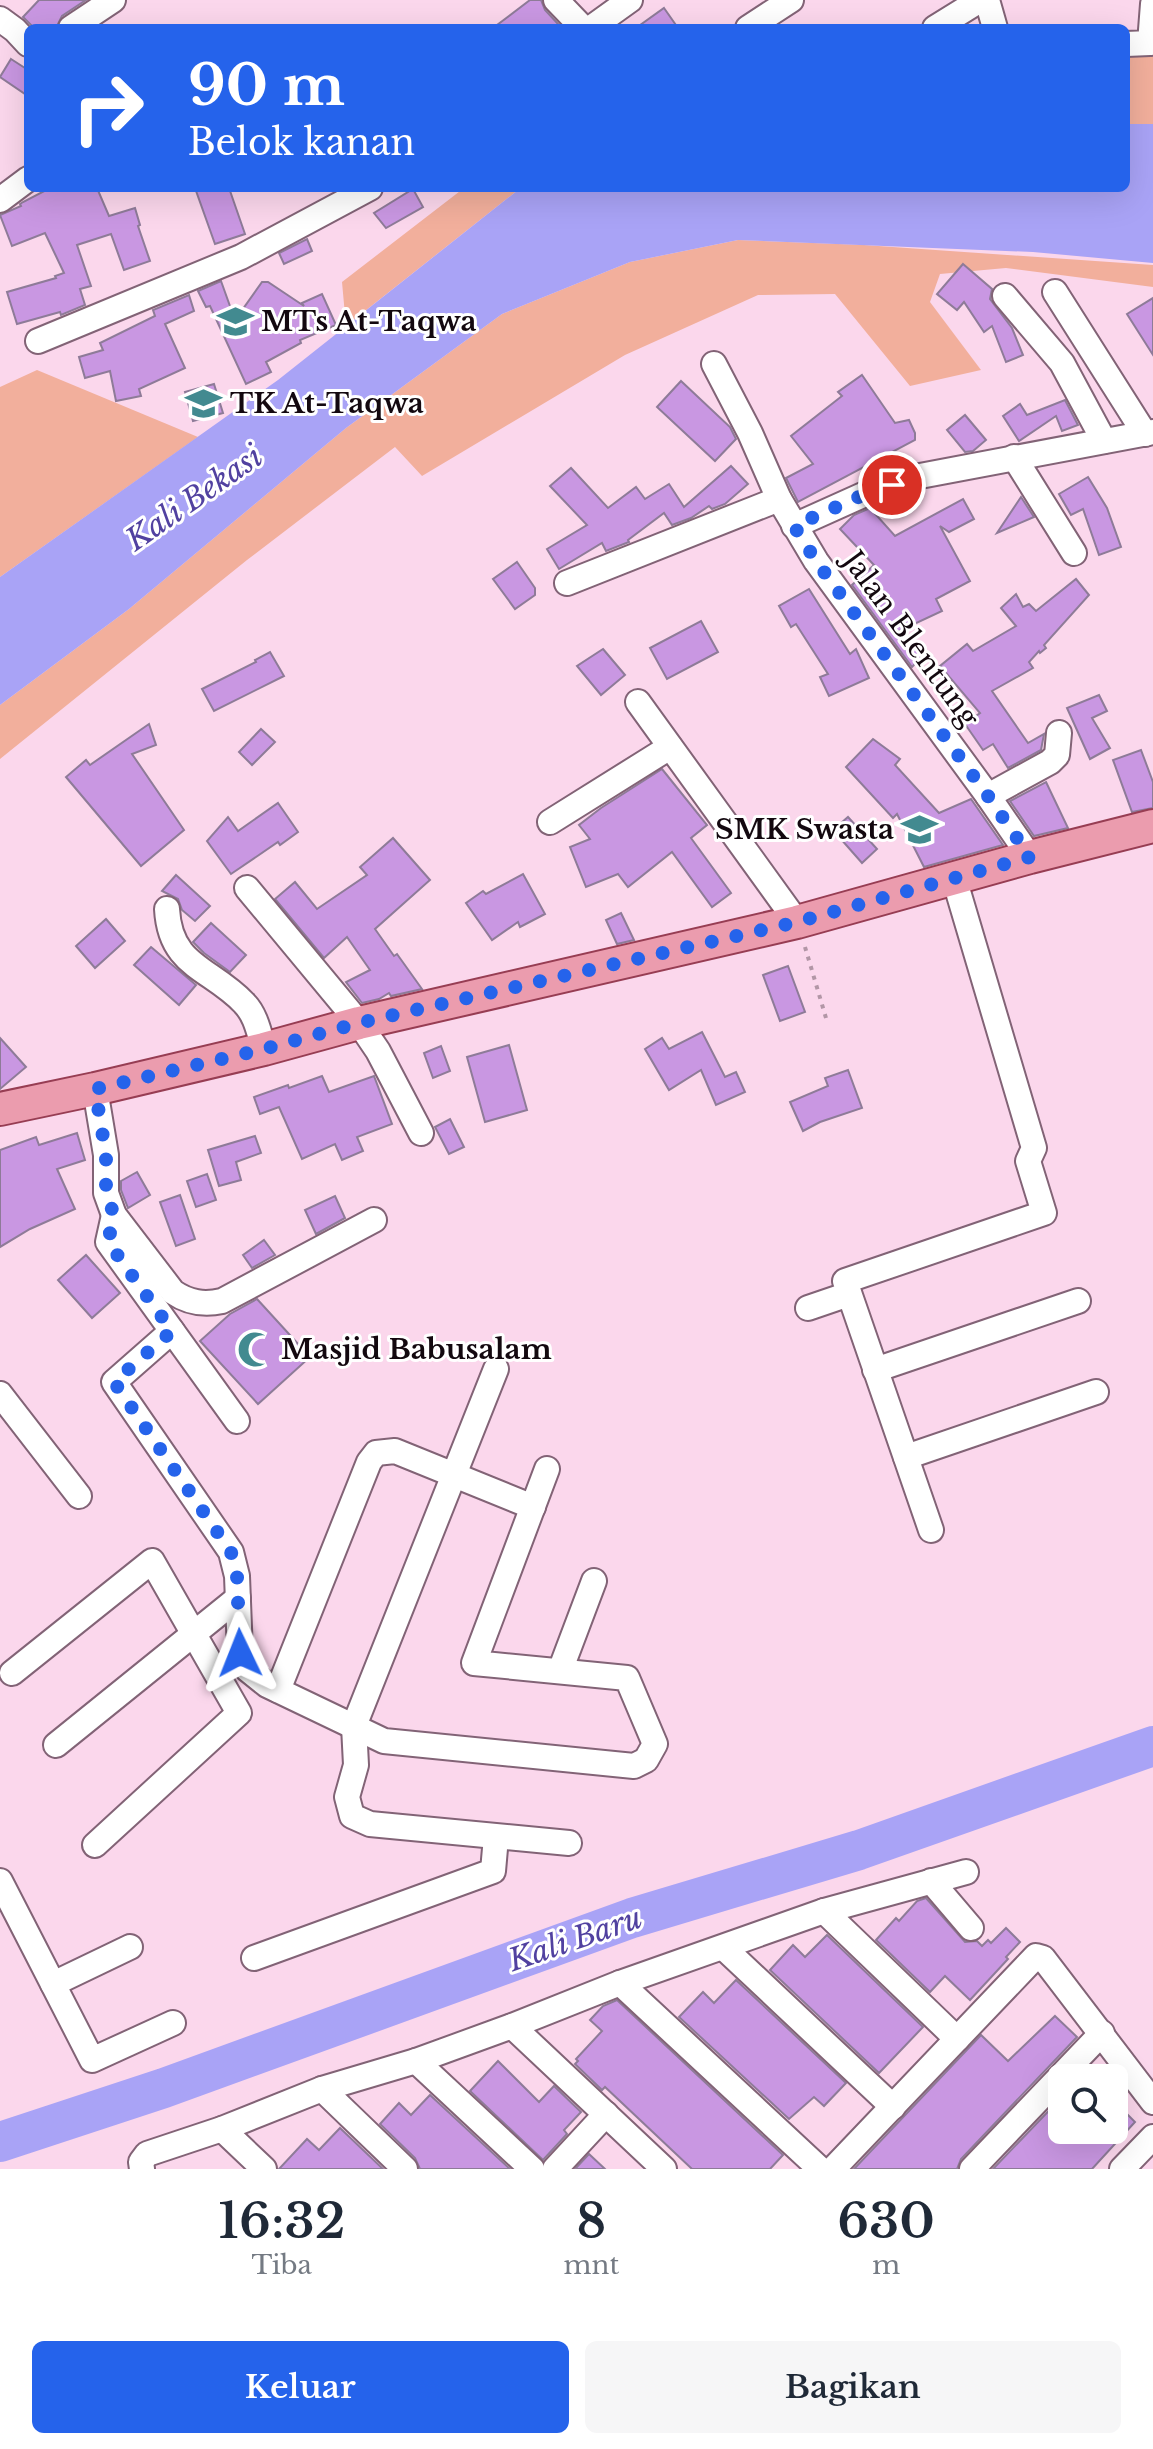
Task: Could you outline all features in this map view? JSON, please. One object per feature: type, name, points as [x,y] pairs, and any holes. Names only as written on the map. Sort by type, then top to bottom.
[{"type":"main road","points":[[0,1109],[797,922],[1153,826]]},
{"type":"street","points":[[77,24],[113,0]]},
{"type":"street","points":[[556,0],[579,24]]},
{"type":"street","points":[[597,24],[630,0]]},
{"type":"street","points":[[754,24],[791,0]]},
{"type":"street","points":[[941,24],[980,0]]},
{"type":"street","points":[[987,0],[994,24]]},
{"type":"street","points":[[1143,43],[1153,4]]},
{"type":"street","points":[[0,19],[24,40]]},
{"type":"street","points":[[0,200],[24,182]]},
{"type":"street","points":[[38,341],[241,257],[363,192]]},
{"type":"street","points":[[794,526],[863,495],[920,476],[1149,433],[1055,292]]},
{"type":"street","points":[[1005,296],[1062,363],[1104,441]]},
{"type":"street","name":"Jalan Blentung","points":[[714,364],[750,433],[779,499],[816,561],[1030,857]]},
{"type":"street","points":[[1014,457],[1074,553]]},
{"type":"street","points":[[567,583],[779,499]]},
{"type":"street","points":[[638,702],[797,922]]},
{"type":"street","points":[[988,796],[1050,762],[1057,755],[1059,733]]},
{"type":"street","points":[[550,822],[670,747]]},
{"type":"street","points":[[931,1530],[845,1281],[1044,1213],[1028,1161],[1034,1148],[954,878]]},
{"type":"street","points":[[247,888],[359,1023],[378,1051],[421,1133]]},
{"type":"street","points":[[167,909],[168,927],[177,947],[243,1002],[254,1017],[264,1049]]},
{"type":"street","points":[[95,1089],[106,1155],[106,1193],[114,1215],[173,1292],[195,1303],[222,1301],[374,1220]]},
{"type":"street","points":[[114,1215],[108,1242],[237,1421]]},
{"type":"street","points":[[808,1308],[849,1294]]},
{"type":"street","points":[[875,1370],[1078,1301]]},
{"type":"street","points":[[172,1331],[114,1382],[231,1552],[237,1576],[240,1653],[247,1669],[267,1685],[384,1741],[634,1766],[646,1760],[655,1744],[627,1678],[474,1663],[547,1469]]},
{"type":"street","points":[[496,1369],[354,1726],[356,1765],[347,1797],[352,1816],[370,1824],[569,1843]]},
{"type":"street","points":[[906,1457],[1096,1392]]},
{"type":"street","points":[[2,1400],[79,1496]]},
{"type":"street","points":[[278,1690],[369,1462],[376,1453],[395,1451],[533,1507]]},
{"type":"street","points":[[12,1673],[152,1561],[239,1713],[95,1845]]},
{"type":"street","points":[[560,1671],[594,1581]]},
{"type":"street","points":[[56,1745],[238,1598]]},
{"type":"street","points":[[254,1958],[493,1871],[496,1837]]},
{"type":"street","points":[[142,2169],[141,2162],[147,2154],[222,2129],[322,2089],[514,2028],[620,1983],[824,1911],[966,1872]]},
{"type":"street","points":[[0,1881],[92,2060],[173,2023]]},
{"type":"street","points":[[931,1881],[971,1928]]},
{"type":"street","points":[[824,1911],[957,2039]]},
{"type":"street","points":[[53,1984],[130,1947]]},
{"type":"street","points":[[724,1948],[893,2107]]},
{"type":"street","points":[[833,2169],[1036,1956],[1043,1958],[1153,2102]]},
{"type":"street","points":[[620,1983],[820,2169]]},
{"type":"street","points":[[514,2028],[664,2169]]},
{"type":"street","points":[[972,2169],[1102,2033]]},
{"type":"street","points":[[416,2061],[532,2169]]},
{"type":"street","points":[[322,2089],[405,2169]]},
{"type":"street","points":[[555,2169],[606,2114]]},
{"type":"street","points":[[222,2129],[264,2169]]},
{"type":"street","points":[[1122,2169],[1153,2137]]},
{"type":"path","points":[[797,922],[826,1018]]},
{"type":"shaded area","points":[[1130,43],[1153,43],[1153,124],[1130,124]]},
{"type":"shaded area","points":[[459,192],[515,192],[346,326],[342,282]]},
{"type":"shaded area","points":[[738,240],[864,245],[1153,265],[1153,287],[1006,268],[940,274],[930,302],[981,370],[910,386],[835,294],[758,295],[625,355],[422,476],[395,447],[247,560],[0,759],[0,705],[129,609],[346,428],[502,314],[630,262]]},
{"type":"shaded area","points":[[37,370],[198,437],[0,577],[0,387]]},
{"type":"water","name":"Kali Bekasi","points":[[1130,124],[1153,124],[1153,263],[1033,252],[738,240],[630,262],[502,314],[346,428],[129,609],[0,705],[0,577],[278,380],[515,192],[1130,192]]},
{"type":"building","points":[[39,0],[86,0],[62,16],[58,24],[30,24],[23,17]]},
{"type":"building","points":[[530,0],[541,0],[545,10],[558,24],[498,24]]},
{"type":"building","points":[[664,8],[675,24],[642,24]]},
{"type":"building","points":[[11,59],[24,67],[24,93],[0,77]]},
{"type":"building","points":[[42,192],[99,192],[109,216],[135,208],[150,261],[124,270],[111,234],[77,245],[91,286],[80,289],[85,305],[61,315],[60,312],[17,324],[7,292],[64,273],[45,233],[12,246],[0,215],[21,206]]},
{"type":"building","points":[[196,192],[230,192],[245,234],[215,244]]},
{"type":"building","points":[[408,192],[415,192],[423,207],[386,228],[374,213]]},
{"type":"building","points":[[307,239],[312,251],[284,264],[279,253]]},
{"type":"building","points":[[963,264],[992,289],[990,299],[1012,328],[1023,355],[1006,362],[992,326],[984,332],[964,302],[957,310],[937,294]]},
{"type":"building","points":[[221,281],[235,320],[262,282],[268,282],[304,306],[302,303],[322,294],[336,325],[300,340],[301,343],[266,362],[271,372],[246,384],[210,306],[206,307],[198,291]]},
{"type":"building","points":[[189,295],[194,311],[165,324],[185,368],[139,389],[141,396],[116,401],[110,371],[85,378],[79,357],[103,350],[100,343],[155,316],[153,310]]},
{"type":"building","points":[[1153,298],[1153,355],[1127,314]]},
{"type":"building","points":[[862,375],[895,423],[909,420],[915,440],[798,502],[786,478],[813,464],[791,436],[842,396],[838,392]]},
{"type":"building","points":[[681,381],[730,427],[736,439],[715,461],[657,407]]},
{"type":"building","name":"TK At-Taqwa","points":[[214,384],[223,413],[193,421],[185,392]]},
{"type":"building","points":[[1065,400],[1078,425],[1062,431],[1056,416],[1019,441],[1003,416],[1020,404],[1027,415]]},
{"type":"building","points":[[965,415],[986,440],[973,451],[965,452],[947,430]]},
{"type":"building","points":[[731,466],[748,484],[725,504],[712,509],[709,506],[691,518],[672,525],[664,513],[629,542],[606,551],[602,543],[559,569],[547,549],[587,525],[550,486],[571,468],[608,508],[636,487],[645,499],[669,484],[684,507]]},
{"type":"building","points":[[1088,477],[1107,508],[1121,547],[1099,555],[1083,509],[1071,515],[1059,494]]},
{"type":"building","points":[[1021,497],[1034,517],[997,533]]},
{"type":"building","points":[[963,499],[974,519],[949,532],[940,526],[970,581],[936,599],[942,611],[899,631],[923,656],[912,667],[852,585],[874,565],[840,529],[854,515],[870,508],[895,536]]},
{"type":"building","points":[[517,562],[535,588],[535,595],[515,609],[493,579]]},
{"type":"building","points":[[1076,579],[1089,595],[1044,645],[1046,648],[1029,662],[1033,668],[992,691],[1028,743],[1044,734],[1041,750],[1008,768],[993,744],[983,750],[965,724],[980,713],[940,666],[967,644],[973,651],[1016,626],[1001,608],[1016,594],[1023,607],[1029,604],[1036,611]]},
{"type":"building","points":[[809,589],[850,654],[856,649],[869,678],[829,696],[820,677],[828,674],[796,624],[791,627],[779,606]]},
{"type":"building","points":[[701,621],[718,652],[667,679],[650,648]]},
{"type":"building","points":[[603,649],[625,675],[601,695],[577,666]]},
{"type":"building","points":[[270,652],[284,676],[214,711],[202,689]]},
{"type":"building","points":[[1099,695],[1107,711],[1092,718],[1110,748],[1090,759],[1067,708]]},
{"type":"building","points":[[149,724],[156,745],[132,754],[184,830],[141,866],[66,777],[86,760],[90,765]]},
{"type":"building","points":[[261,729],[275,742],[252,765],[239,752]]},
{"type":"building","points":[[873,739],[900,759],[895,765],[939,813],[971,799],[1003,845],[924,867],[897,814],[893,818],[846,767]]},
{"type":"building","points":[[1141,750],[1153,782],[1153,808],[1132,812],[1113,760]]},
{"type":"building","points":[[662,769],[707,825],[691,838],[731,893],[712,907],[672,852],[628,887],[618,874],[586,887],[570,847],[590,839],[579,825]]},
{"type":"building","points":[[1046,782],[1068,828],[1034,836],[1010,801]]},
{"type":"building","points":[[278,803],[298,832],[231,874],[207,841],[228,817],[238,831]]},
{"type":"building","points":[[848,817],[877,849],[862,863],[833,830]]},
{"type":"building","points":[[393,838],[430,880],[375,929],[422,989],[391,996],[389,993],[362,1003],[346,982],[370,970],[347,937],[324,958],[275,899],[295,882],[317,909],[367,875],[360,867]]},
{"type":"building","points":[[523,874],[545,914],[520,927],[518,922],[492,940],[466,903],[483,891],[486,894]]},
{"type":"building","points":[[176,875],[210,906],[195,921],[182,910],[178,899],[162,891]]},
{"type":"building","points":[[621,913],[634,940],[617,944],[606,920]]},
{"type":"building","points":[[106,919],[125,941],[95,968],[76,946]]},
{"type":"building","points":[[211,923],[246,955],[230,972],[193,942]]},
{"type":"building","points":[[151,947],[196,985],[179,1005],[134,965]]},
{"type":"building","points":[[788,966],[805,1012],[780,1021],[763,975]]},
{"type":"building","points":[[702,1032],[725,1077],[736,1072],[745,1092],[716,1105],[701,1070],[669,1090],[645,1049],[662,1038],[669,1049]]},
{"type":"building","points":[[0,1038],[26,1067],[0,1089]]},
{"type":"building","points":[[509,1045],[527,1110],[485,1122],[467,1057]]},
{"type":"building","points":[[441,1046],[450,1071],[433,1078],[424,1053]]},
{"type":"building","points":[[848,1070],[862,1108],[803,1131],[790,1102],[828,1086],[825,1078]]},
{"type":"building","points":[[322,1076],[329,1092],[374,1076],[392,1124],[357,1137],[363,1151],[342,1160],[335,1144],[302,1159],[279,1107],[260,1114],[254,1097]]},
{"type":"building","points":[[450,1119],[464,1147],[449,1154],[435,1127]]},
{"type":"building","points":[[77,1133],[85,1160],[57,1169],[75,1209],[30,1229],[0,1247],[0,1150],[36,1137],[39,1145]]},
{"type":"building","points":[[255,1136],[261,1153],[236,1162],[241,1180],[219,1186],[208,1150]]},
{"type":"building","points":[[137,1172],[150,1195],[128,1208],[121,1181]]},
{"type":"building","points":[[207,1174],[216,1200],[196,1207],[187,1181]]},
{"type":"building","points":[[180,1195],[195,1239],[176,1246],[160,1202]]},
{"type":"building","points":[[335,1196],[345,1218],[316,1234],[305,1210]]},
{"type":"building","points":[[264,1240],[275,1255],[252,1268],[243,1255]]},
{"type":"building","points":[[86,1255],[120,1293],[92,1318],[58,1280]]},
{"type":"building","name":"Masjid Babusalam","points":[[257,1299],[310,1357],[258,1404],[200,1341],[230,1314]]},
{"type":"building","points":[[926,1898],[965,1942],[977,1941],[982,1946],[988,1940],[991,1943],[1006,1928],[1020,1942],[970,2000],[945,1976],[930,1992],[876,1940],[896,1918],[899,1921],[917,1901]]},
{"type":"building","points":[[827,1935],[923,2027],[879,2073],[770,1970],[793,1945],[805,1957]]},
{"type":"building","points":[[736,1980],[846,2083],[824,2106],[814,2097],[789,2119],[679,2017],[703,1992],[714,2003]]},
{"type":"building","points":[[617,2000],[783,2155],[770,2169],[692,2169],[605,2087],[602,2090],[575,2064],[602,2031],[590,2020],[603,2006]]},
{"type":"building","points":[[1055,2016],[1077,2037],[1048,2064],[961,2159],[957,2169],[854,2169],[981,2035],[1008,2061]]},
{"type":"building","points":[[498,2061],[539,2102],[554,2086],[581,2112],[564,2130],[567,2134],[543,2160],[470,2091]]},
{"type":"building","points":[[430,2095],[510,2169],[420,2169],[415,2158],[380,2124],[399,2103],[411,2115]]},
{"type":"building","points":[[1048,2112],[1048,2144],[1115,2144],[1092,2169],[993,2169]]},
{"type":"building","points":[[1128,2115],[1135,2122],[1128,2130]]},
{"type":"building","points":[[340,2128],[383,2169],[279,2169],[307,2139],[319,2150]]},
{"type":"building","points":[[589,2154],[605,2169],[575,2169]]},
{"type":"waterway","name":"Kali Baru","points":[[0,2142],[164,2088],[632,1918],[859,1850],[1153,1746]]},
{"type":"place","name":"MTs At-Taqwa","points":[[235,321]]},
{"type":"place","name":"TK At-Taqwa","points":[[204,403]]},
{"type":"place","name":"SMK Swasta","points":[[920,829]]},
{"type":"place","name":"Masjid Babusalam","points":[[255,1349]]},
{"type":"route","points":[[240,1653],[237,1576],[231,1552],[114,1382],[172,1331],[108,1242],[114,1215],[106,1193],[106,1155],[95,1089],[359,1023],[797,922],[1030,857],[816,561],[794,526],[892,485]]}]
